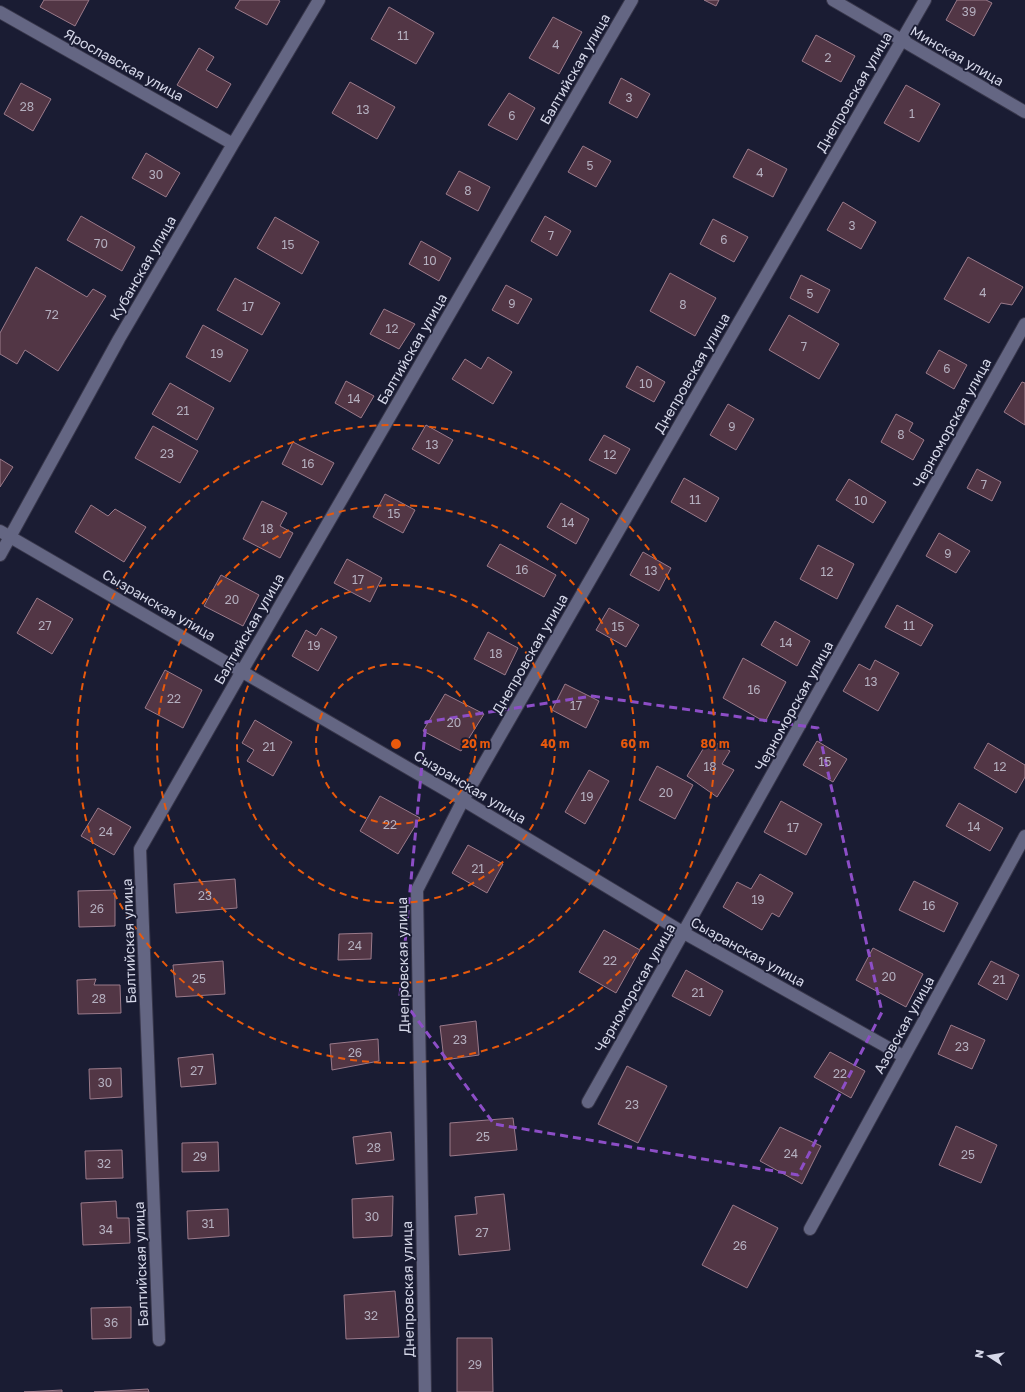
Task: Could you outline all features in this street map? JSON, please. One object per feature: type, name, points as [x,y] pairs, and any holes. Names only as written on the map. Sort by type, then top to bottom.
[{"type":"street","name":"Кубанская улица","points":[[0,554],[5,534],[319,0]]},
{"type":"street","name":"Балтийская улица","points":[[159,1340],[140,849],[242,670],[632,0]]},
{"type":"street","name":"Минская улица","points":[[833,0],[1025,112]]},
{"type":"street","name":"Днепровская улица","points":[[425,1392],[417,890],[463,800],[925,0]]},
{"type":"street","name":"Ярославская улица","points":[[0,12],[233,144]]},
{"type":"street","name":"Черноморская улица","points":[[588,1102],[1025,324]]},
{"type":"street","name":"Сызранская улица","points":[[5,534],[242,670],[463,800],[684,933],[903,1056]]},
{"type":"street","name":"Азовская улица","points":[[810,1229],[903,1056],[1025,836]]},
{"type":"highlighted area","points":[[592,696],[818,728],[882,1012],[798,1175],[494,1124],[400,996],[426,722]]},
{"type":"building","points":[[44,0],[89,0],[75,26],[40,7]]},
{"type":"building","points":[[240,0],[280,1],[267,25],[235,8]]},
{"type":"building","points":[[704,0],[719,0],[716,6]]},
{"type":"building","points":[[957,0],[986,0],[992,3],[974,36],[946,20]]},
{"type":"building","points":[[389,7],[434,33],[416,64],[371,39]]},
{"type":"building","points":[[553,17],[582,32],[559,74],[529,58]]},
{"type":"building","points":[[816,35],[855,56],[841,82],[802,61]]},
{"type":"building","points":[[199,48],[214,57],[206,70],[231,84],[217,108],[177,85]]},
{"type":"building","points":[[621,78],[650,94],[637,118],[609,103]]},
{"type":"building","points":[[350,82],[395,107],[377,139],[332,113]]},
{"type":"building","points":[[21,83],[51,99],[33,131],[4,114]]},
{"type":"building","points":[[906,85],[940,104],[919,142],[884,123]]},
{"type":"building","points":[[509,93],[535,108],[517,140],[488,125]]},
{"type":"building","points":[[583,146],[611,161],[596,187],[568,172]]},
{"type":"building","points":[[748,149],[787,169],[773,197],[733,177]]},
{"type":"building","points":[[146,153],[180,173],[166,197],[132,178]]},
{"type":"building","points":[[459,171],[490,187],[478,211],[446,194]]},
{"type":"building","points":[[843,202],[876,222],[861,249],[827,230]]},
{"type":"building","points":[[81,216],[135,247],[122,271],[67,240]]},
{"type":"building","points":[[545,216],[571,231],[557,256],[531,241]]},
{"type":"building","points":[[275,217],[319,242],[302,274],[257,248]]},
{"type":"building","points":[[713,219],[748,237],[734,262],[700,244]]},
{"type":"building","points":[[421,241],[451,258],[439,281],[409,264]]},
{"type":"building","points":[[968,257],[1023,287],[1012,305],[1001,303],[989,323],[944,299]]},
{"type":"building","points":[[36,267],[87,297],[93,289],[106,296],[58,371],[25,350],[17,364],[0,354],[0,333]]},
{"type":"building","points":[[670,273],[716,298],[695,336],[650,311]]},
{"type":"building","points":[[801,275],[830,290],[818,313],[790,298]]},
{"type":"building","points":[[235,278],[280,303],[262,335],[217,310]]},
{"type":"building","points":[[506,285],[532,299],[518,324],[492,310]]},
{"type":"building","points":[[384,309],[415,324],[399,349],[370,334]]},
{"type":"building","points":[[789,315],[839,344],[819,379],[769,350]]},
{"type":"building","points":[[203,325],[248,350],[230,382],[186,357]]},
{"type":"building","points":[[939,350],[967,365],[954,389],[926,373]]},
{"type":"building","points":[[488,357],[512,372],[493,404],[452,379],[465,359],[481,369]]},
{"type":"building","points":[[637,366],[665,382],[654,402],[626,387]]},
{"type":"building","points":[[346,381],[374,396],[361,418],[335,403]]},
{"type":"building","points":[[1022,382],[1025,383],[1025,425],[1004,412]]},
{"type":"building","points":[[170,383],[214,408],[197,440],[152,414]]},
{"type":"building","points":[[728,404],[754,419],[736,450],[710,435]]},
{"type":"building","points":[[896,414],[913,423],[909,431],[924,440],[913,460],[881,442]]},
{"type":"building","points":[[426,425],[453,440],[439,464],[412,449]]},
{"type":"building","points":[[153,426],[198,451],[180,483],[135,458]]},
{"type":"building","points":[[604,435],[630,449],[616,474],[589,460]]},
{"type":"building","points":[[293,442],[334,463],[322,485],[282,464]]},
{"type":"building","points":[[0,459],[13,467],[0,487]]},
{"type":"building","points":[[977,469],[1001,482],[992,501],[967,488]]},
{"type":"building","points":[[684,478],[719,498],[706,522],[671,502]]},
{"type":"building","points":[[849,479],[886,502],[873,523],[836,500]]},
{"type":"building","points":[[385,494],[415,510],[403,533],[373,517]]},
{"type":"building","points":[[262,501],[287,513],[280,526],[293,533],[280,558],[243,539]]},
{"type":"building","points":[[561,503],[589,519],[576,544],[547,527]]},
{"type":"building","points":[[91,505],[108,516],[115,509],[146,527],[124,562],[75,532]]},
{"type":"building","points":[[939,533],[970,551],[956,573],[926,556]]},
{"type":"building","points":[[500,544],[556,575],[544,597],[487,566]]},
{"type":"building","points":[[818,545],[854,564],[837,599],[800,579]]},
{"type":"building","points":[[643,552],[671,568],[659,591],[630,575]]},
{"type":"building","points":[[347,559],[382,578],[370,602],[334,583]]},
{"type":"building","points":[[221,575],[259,595],[243,626],[204,606]]},
{"type":"building","points":[[37,598],[73,619],[52,654],[17,633]]},
{"type":"building","points":[[897,605],[933,625],[921,646],[885,627]]},
{"type":"building","points":[[609,608],[639,625],[626,647],[596,630]]},
{"type":"building","points":[[775,621],[810,641],[797,666],[761,645]]},
{"type":"building","points":[[321,628],[337,637],[318,671],[292,656],[306,630],[316,636]]},
{"type":"building","points":[[488,632],[518,648],[505,675],[474,659]]},
{"type":"building","points":[[743,658],[786,682],[765,722],[723,698]]},
{"type":"building","points":[[875,660],[899,673],[878,711],[843,691],[859,664],[870,670]]},
{"type":"building","points":[[165,670],[202,690],[183,728],[145,708]]},
{"type":"building","points":[[565,684],[599,701],[586,728],[552,710]]},
{"type":"building","points":[[445,694],[484,714],[461,751],[423,731]]},
{"type":"building","points":[[255,720],[292,742],[273,776],[247,761],[254,750],[242,743]]},
{"type":"building","points":[[709,739],[730,751],[722,764],[734,770],[717,797],[687,776]]},
{"type":"building","points":[[817,741],[847,759],[833,782],[803,765]]},
{"type":"building","points":[[988,743],[1025,765],[1025,777],[1016,793],[974,768]]},
{"type":"building","points":[[657,766],[693,785],[675,819],[639,800]]},
{"type":"building","points":[[589,770],[609,781],[585,824],[565,812]]},
{"type":"building","points":[[380,796],[420,818],[398,854],[360,831]]},
{"type":"building","points":[[781,801],[822,824],[806,855],[764,832]]},
{"type":"building","points":[[959,803],[1003,828],[990,851],[946,826]]},
{"type":"building","points":[[98,808],[131,827],[114,855],[81,836]]},
{"type":"building","points":[[468,845],[503,864],[487,893],[452,873]]},
{"type":"building","points":[[760,874],[793,893],[779,917],[772,913],[762,930],[723,907],[737,882],[751,889]]},
{"type":"building","points":[[235,879],[237,908],[176,913],[174,884]]},
{"type":"building","points":[[914,881],[958,903],[944,932],[899,910]]},
{"type":"building","points":[[115,890],[115,926],[79,927],[78,891]]},
{"type":"building","points":[[604,930],[640,950],[616,993],[579,972]]},
{"type":"building","points":[[372,933],[371,959],[338,960],[339,934]]},
{"type":"building","points":[[873,948],[923,974],[906,1007],[856,980]]},
{"type":"building","points":[[223,961],[225,994],[176,997],[173,965]]},
{"type":"building","points":[[991,961],[1019,975],[1007,1000],[978,984]]},
{"type":"building","points":[[686,970],[723,991],[710,1016],[672,996]]},
{"type":"building","points":[[96,979],[94,985],[120,985],[121,1013],[78,1014],[77,980]]},
{"type":"building","points":[[476,1021],[479,1055],[444,1060],[440,1026]]},
{"type":"building","points":[[951,1025],[985,1040],[972,1069],[938,1054]]},
{"type":"building","points":[[378,1039],[379,1061],[332,1070],[330,1044]]},
{"type":"building","points":[[830,1052],[865,1071],[851,1098],[814,1077]]},
{"type":"building","points":[[213,1054],[216,1084],[181,1087],[178,1058]]},
{"type":"building","points":[[627,1066],[667,1086],[638,1143],[598,1124]]},
{"type":"building","points":[[121,1068],[122,1097],[90,1099],[89,1069]]},
{"type":"building","points":[[513,1118],[517,1150],[450,1156],[450,1123]]},
{"type":"building","points":[[956,1126],[997,1145],[981,1183],[939,1165]]},
{"type":"building","points":[[780,1127],[821,1146],[802,1184],[760,1161]]},
{"type":"building","points":[[391,1132],[394,1160],[356,1164],[353,1137]]},
{"type":"building","points":[[218,1142],[219,1171],[182,1172],[182,1143]]},
{"type":"building","points":[[122,1150],[123,1178],[86,1179],[85,1151]]},
{"type":"building","points":[[504,1194],[510,1250],[459,1255],[455,1216],[477,1214],[475,1197]]},
{"type":"building","points":[[393,1196],[392,1236],[353,1238],[352,1199]]},
{"type":"building","points":[[116,1201],[117,1218],[129,1218],[130,1243],[83,1245],[81,1203]]},
{"type":"building","points":[[733,1205],[778,1228],[747,1288],[702,1265]]},
{"type":"building","points":[[228,1209],[229,1236],[188,1239],[187,1211]]},
{"type":"building","points":[[395,1291],[399,1337],[346,1339],[344,1295]]},
{"type":"building","points":[[131,1307],[131,1338],[92,1339],[91,1308]]},
{"type":"building","points":[[457,1338],[492,1338],[493,1392],[457,1392]]},
{"type":"building","points":[[148,1389],[149,1392],[94,1392]]},
{"type":"building","points":[[62,1390],[62,1392],[24,1392]]}]
